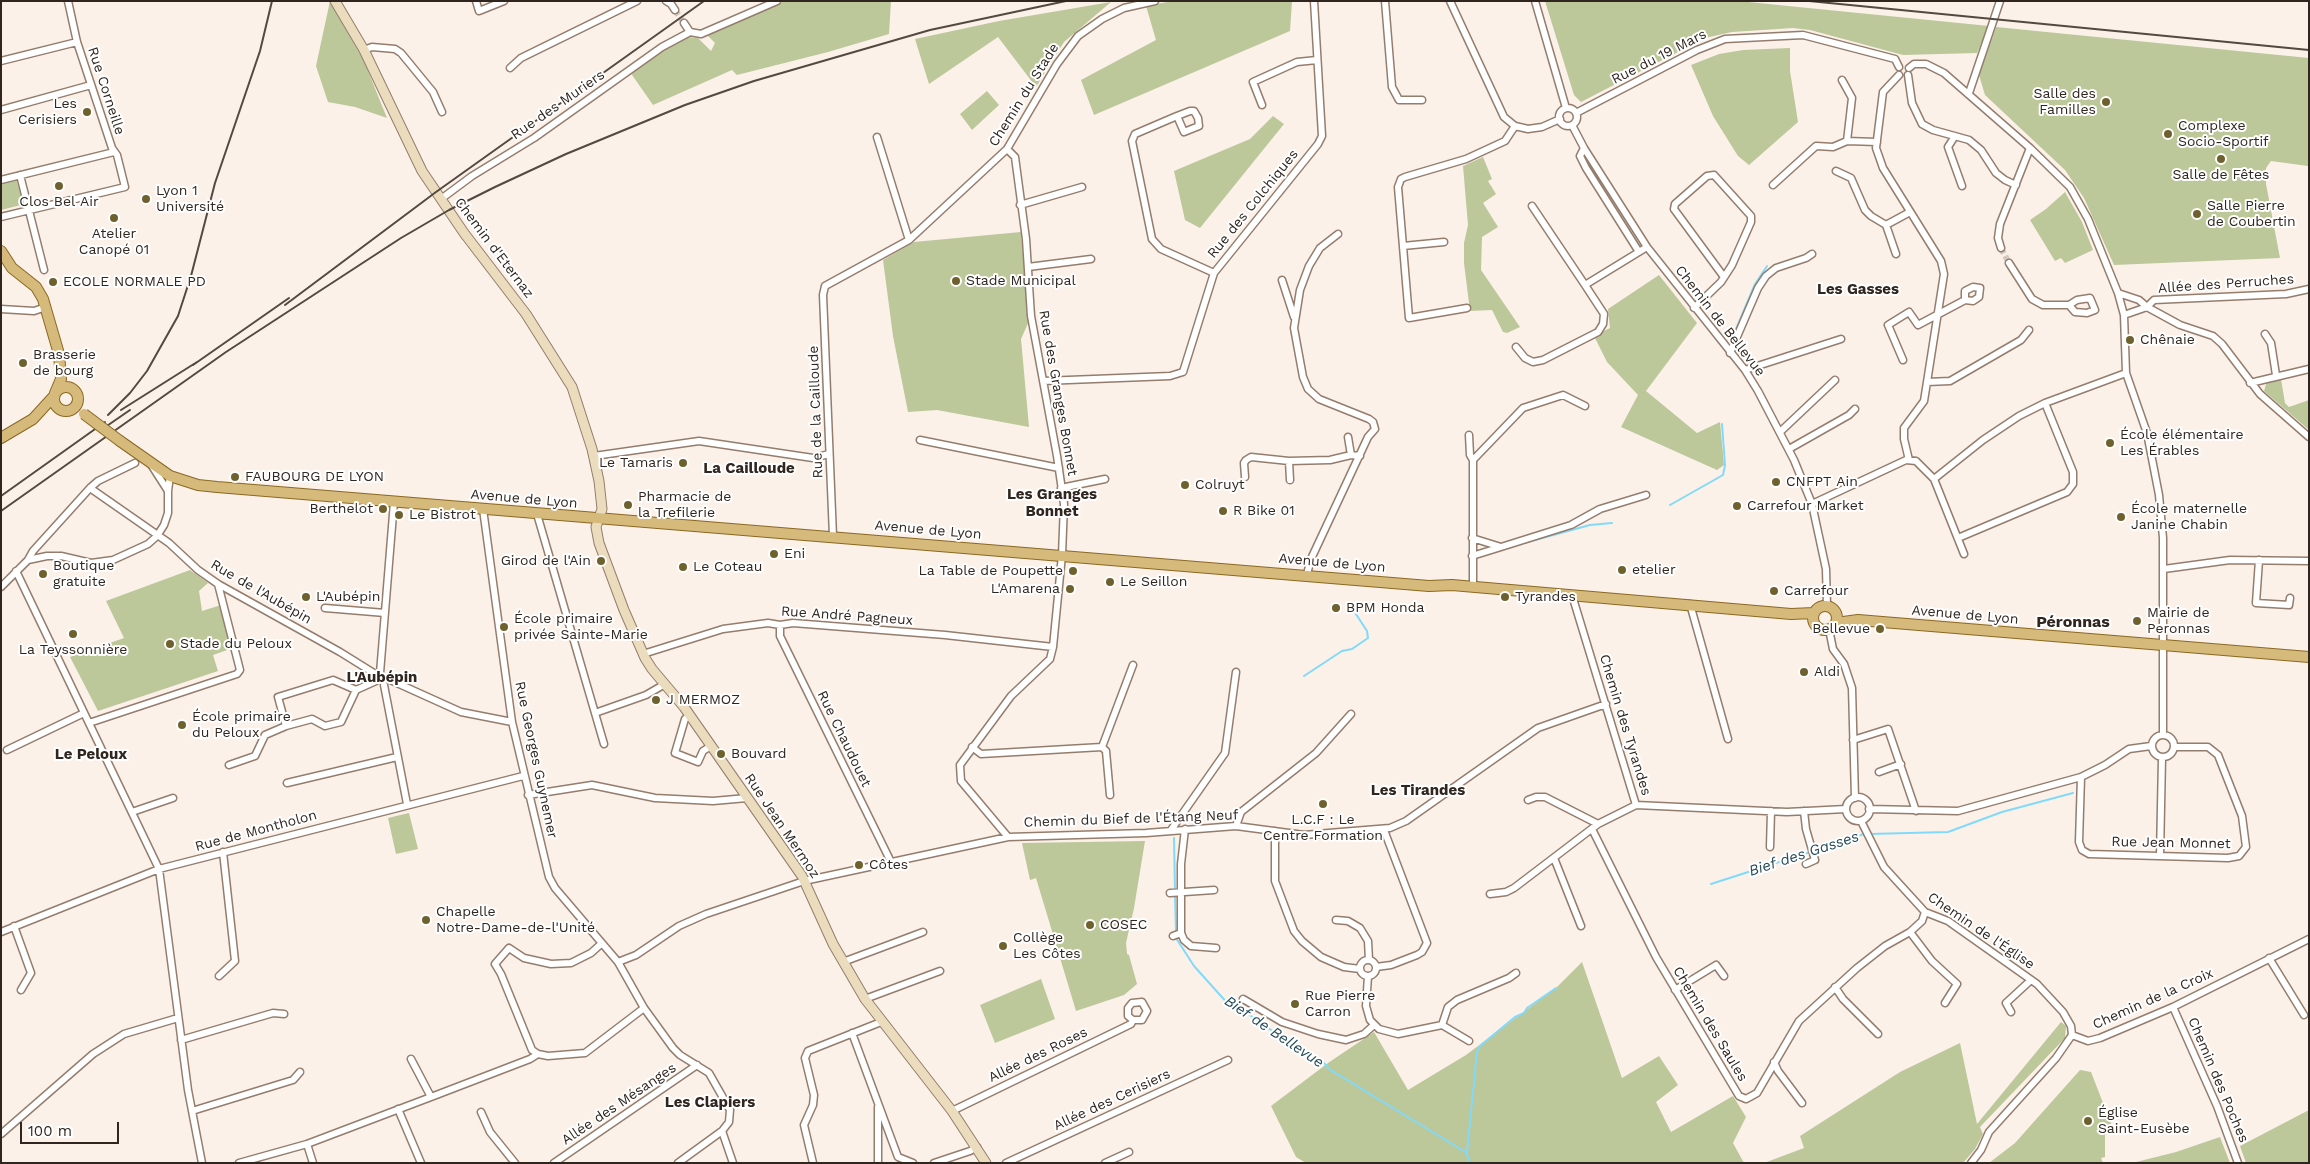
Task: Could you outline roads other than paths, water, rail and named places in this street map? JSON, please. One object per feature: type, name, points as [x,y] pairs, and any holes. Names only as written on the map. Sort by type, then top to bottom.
[{"type":"main road","points":[[1,251],[12,268],[36,287],[46,307],[59,354],[72,388],[78,394],[71,408]]},
{"type":"main road","points":[[59,354],[61,379],[55,395],[57,407],[71,408]]},
{"type":"main road","points":[[33,419],[62,387],[72,388]]},
{"type":"main road","points":[[1,438],[33,419],[54,411],[71,408]]},
{"type":"main road","name":"Avenue de Lyon","points":[[71,408],[84,414],[170,476],[198,485],[598,519],[1306,574],[1429,586],[1473,586],[1690,604],[1814,618]]},
{"type":"main road","points":[[1821,606],[1827,606],[1834,609],[1834,623],[1820,629],[1814,618],[1821,606]]},
{"type":"main road","name":"Avenue de Lyon","points":[[1834,623],[1858,620],[2309,657]]},
{"type":"street","name":"Rue Corneille","points":[[29,211],[125,187],[77,42],[68,1]]},
{"type":"street","name":"Chemin d'Eternaz","points":[[335,1],[364,50],[418,163],[441,200],[526,314],[572,387],[594,456],[602,509],[598,519]]},
{"type":"street","points":[[476,1],[480,11],[504,1]]},
{"type":"street","points":[[510,68],[521,58],[637,1]]},
{"type":"street","points":[[666,1],[675,10]]},
{"type":"street","points":[[684,23],[690,32],[701,34],[777,1]]},
{"type":"street","name":"Chemin du Stade","points":[[825,286],[909,240],[1007,149],[1057,64],[1078,36],[1102,19],[1124,8],[1154,1]]},
{"type":"street","name":"Rue des Colchiques","points":[[1043,381],[1170,376],[1183,372],[1214,273],[1318,144],[1322,136],[1314,1]]},
{"type":"street","points":[[1385,1],[1392,87],[1399,100],[1422,100]]},
{"type":"street","points":[[1450,1],[1504,117],[1515,126],[1528,129],[1542,127],[1560,119]]},
{"type":"street","points":[[1535,1],[1566,108]]},
{"type":"street","points":[[1969,93],[2000,1]]},
{"type":"street","name":"Rue des Muriers","points":[[441,200],[472,176],[534,138],[662,48],[690,32]]},
{"type":"street","name":"Rue du 19 Mars","points":[[1576,113],[1697,50],[1725,40],[1803,35],[1895,59],[1899,67]]},
{"type":"street","points":[[1,61],[77,42]]},
{"type":"street","points":[[364,50],[372,47],[395,49],[401,53],[433,92],[442,112]]},
{"type":"street","points":[[1262,105],[1253,82],[1297,62],[1317,60]]},
{"type":"street","points":[[1899,75],[1904,77],[1914,64],[1926,64],[1944,73],[2030,148],[2070,187],[2088,219],[2118,293],[2124,315],[2126,373],[2147,433],[2152,455],[2163,538],[2163,735]]},
{"type":"street","points":[[1909,460],[1904,439],[1904,428],[1924,401],[1944,274],[1941,261],[1884,168],[1876,148],[1883,92],[1899,75],[1899,67],[1905,65],[1908,71],[1912,104],[1922,124],[1932,130],[1969,140],[1981,150],[1996,173],[2016,185]]},
{"type":"street","points":[[1842,80],[1852,98],[1847,141]]},
{"type":"street","points":[[1,110],[91,86]]},
{"type":"street","points":[[1566,108],[1573,109],[1576,113],[1576,121],[1572,125],[1564,124],[1560,119],[1560,113],[1566,108]]},
{"type":"street","points":[[1177,116],[1135,134],[1132,141],[1152,239],[1161,249],[1214,273]]},
{"type":"street","name":"Chemin de Bellevue","points":[[1572,125],[1584,148],[1647,247],[1745,370],[1780,432],[1812,504],[1826,569],[1827,606]]},
{"type":"street","points":[[1467,308],[1449,309],[1443,313],[1409,318],[1398,187],[1400,179],[1466,159],[1489,149],[1505,141],[1515,126]]},
{"type":"street","points":[[1955,136],[1948,147],[1962,186]]},
{"type":"street","points":[[878,137],[909,240]]},
{"type":"street","points":[[1773,185],[1816,146],[1833,147],[1847,141],[1877,142]]},
{"type":"street","points":[[1584,148],[1580,156],[1586,168],[1639,252]]},
{"type":"street","points":[[2001,248],[1998,238],[2000,224],[2030,148]]},
{"type":"street","name":"Rue des Granges Bonnet","points":[[1007,149],[1015,157],[1028,267],[1031,316],[1064,504],[1062,555],[1053,647]]},
{"type":"street","points":[[1,180],[114,152]]},
{"type":"street","points":[[1836,171],[1851,178],[1856,184],[1865,210],[1886,225],[1896,254]]},
{"type":"street","points":[[20,175],[44,270]]},
{"type":"street","points":[[1694,308],[1724,277],[1732,266],[1751,222],[1751,216],[1714,175],[1706,176],[1675,204],[1674,209],[1724,277]]},
{"type":"street","points":[[1020,205],[1082,187]]},
{"type":"street","points":[[1516,347],[1525,358],[1533,362],[1543,360],[1598,332],[1603,324],[1604,314],[1532,206]]},
{"type":"street","points":[[1,217],[29,211]]},
{"type":"street","points":[[1886,225],[1910,212]]},
{"type":"street","points":[[1295,321],[1300,290],[1309,266],[1320,248],[1338,234]]},
{"type":"street","points":[[1403,246],[1444,242]]},
{"type":"street","points":[[1585,285],[1647,247]]},
{"type":"street","points":[[1730,352],[1766,276],[1776,268],[1806,258],[1812,254]]},
{"type":"street","points":[[1028,267],[1091,259]]},
{"type":"street","points":[[2009,263],[2032,299],[2043,305],[2069,305]]},
{"type":"street","points":[[1282,280],[1295,321],[1303,377],[1308,390],[1319,399],[1373,422],[1374,429],[1368,437],[1311,559],[1306,574]]},
{"type":"street","name":"Rue de la Cailloude","points":[[825,286],[823,295],[833,536]]},
{"type":"street","name":"Allée des Perruches","points":[[2124,315],[2146,307],[2154,300],[2286,294],[2309,289]]},
{"type":"street","points":[[2118,293],[2139,300],[2146,307],[2180,325],[2213,336],[2222,344],[2250,383],[2309,437]]},
{"type":"street","points":[[1903,360],[1888,325],[1909,312],[1918,325],[1965,300]]},
{"type":"street","points":[[1,309],[34,311],[46,307]]},
{"type":"street","points":[[1927,382],[1950,381],[2021,340],[2029,330]]},
{"type":"street","points":[[2265,334],[2271,343],[2276,375]]},
{"type":"street","points":[[1745,370],[1841,339]]},
{"type":"street","points":[[2250,383],[2276,375],[2309,369]]},
{"type":"street","points":[[1934,479],[2000,427],[2045,403],[2126,373]]},
{"type":"street","points":[[1780,432],[1835,380]]},
{"type":"street","points":[[1473,460],[1523,408],[1563,395],[1586,406]]},
{"type":"street","points":[[1958,538],[2067,492],[2074,484],[2074,472],[2045,403]]},
{"type":"street","points":[[1789,449],[1849,415],[1855,409]]},
{"type":"street","points":[[1469,435],[1473,460],[1473,586]]},
{"type":"street","points":[[1348,437],[1351,455]]},
{"type":"street","points":[[920,440],[1059,468]]},
{"type":"street","points":[[594,456],[699,441],[814,458],[829,454]]},
{"type":"street","points":[[1245,477],[1244,463],[1251,457],[1290,461],[1330,460],[1351,455],[1360,456]]},
{"type":"street","points":[[1812,504],[1909,460],[1916,461],[1934,479],[1964,554]]},
{"type":"street","points":[[1290,461],[1290,480]]},
{"type":"street","points":[[1,587],[28,560],[33,551],[90,488],[98,481],[135,462]]},
{"type":"street","points":[[151,464],[168,491]]},
{"type":"street","points":[[28,560],[47,556],[61,556],[91,564],[112,560],[143,547],[157,536],[164,525],[168,513],[170,476]]},
{"type":"street","points":[[1061,488],[1105,479]]},
{"type":"street","name":"Rue de l'Aubépin","points":[[90,488],[169,544],[198,570],[218,584],[340,652],[378,676]]},
{"type":"street","points":[[1472,556],[1571,525],[1600,509],[1646,495]]},
{"type":"street","points":[[384,685],[379,684],[378,676],[394,502]]},
{"type":"street","name":"Rue Georges Guynemer","points":[[483,509],[512,722],[523,776],[549,877],[555,888],[618,962],[644,1008],[673,1048],[680,1055],[709,1073],[730,1110],[729,1122],[722,1131]]},
{"type":"street","points":[[538,514],[604,744]]},
{"type":"street","name":"Rue Jean Mermoz","points":[[598,519],[596,527],[599,543],[643,654],[652,669],[690,715],[804,881],[843,962],[865,999],[952,1111],[986,1163]]},
{"type":"street","points":[[1472,538],[1501,547]]},
{"type":"street","points":[[2164,570],[2230,560],[2309,561]]},
{"type":"street","points":[[2259,560],[2256,602],[2289,605],[2290,598]]},
{"type":"street","points":[[16,571],[159,869],[181,1040],[202,1163]]},
{"type":"street","points":[[89,723],[237,674],[240,670],[218,584]]},
{"type":"street","name":"Chemin des Tyrandes","points":[[1572,595],[1636,805],[1771,811],[1846,809]]},
{"type":"street","points":[[1690,604],[1728,739]]},
{"type":"street","points":[[325,608],[385,613]]},
{"type":"street","name":"Rue André Pagneux","points":[[643,654],[724,629],[768,623],[780,625],[793,623],[945,635],[1053,647]]},
{"type":"street","points":[[1834,623],[1833,649],[1844,664],[1852,688],[1855,798]]},
{"type":"street","name":"Rue Chaudouet","points":[[780,625],[780,636],[891,862]]},
{"type":"street","points":[[1008,837],[961,781],[960,765],[1011,696],[1050,659],[1053,647]]},
{"type":"street","points":[[1102,747],[1133,665]]},
{"type":"street","points":[[1171,830],[1225,753],[1236,672]]},
{"type":"street","points":[[229,765],[255,756],[265,736],[286,726],[312,718],[325,726],[341,722],[356,690],[385,673],[388,679],[461,712],[512,722]]},
{"type":"street","points":[[388,679],[384,685],[408,804]]},
{"type":"street","points":[[286,726],[278,697],[333,680],[356,690]]},
{"type":"street","points":[[595,713],[646,695],[665,684]]},
{"type":"street","name":"Chemin du Bief de l'Étang Neuf","points":[[618,962],[636,955],[679,926],[706,914],[804,881],[1008,837],[1146,833],[1236,826],[1304,835],[1384,830],[1406,821],[1538,728],[1606,704]]},
{"type":"street","points":[[7,750],[84,713]]},
{"type":"street","points":[[1236,826],[1242,812],[1316,753],[1351,714]]},
{"type":"street","points":[[690,715],[684,719],[675,753],[698,762],[703,751],[712,746]]},
{"type":"street","points":[[1853,740],[1888,729],[1916,811]]},
{"type":"street","points":[[2163,735],[2170,737],[2174,747],[2172,754],[2162,758],[2154,754],[2151,746],[2155,738],[2163,735]]},
{"type":"street","points":[[1870,809],[1958,811],[2081,777],[2105,765],[2129,749],[2151,746]]},
{"type":"street","points":[[972,748],[981,754],[1102,747]]},
{"type":"street","points":[[1102,747],[1106,751],[1110,795]]},
{"type":"street","name":"Rue Jean Monnet","points":[[2081,777],[2079,842],[2082,850],[2090,854],[2228,858],[2239,856],[2246,847],[2242,816],[2218,755],[2208,747],[2174,747]]},
{"type":"street","points":[[287,783],[397,757]]},
{"type":"street","points":[[2160,856],[2162,758]]},
{"type":"street","points":[[1879,772],[1901,764]]},
{"type":"street","name":"Rue de Montholon","points":[[1,932],[159,869],[523,776]]},
{"type":"street","points":[[528,795],[592,785],[655,798],[713,801],[747,798]]},
{"type":"street","points":[[1528,800],[1536,797],[1545,797],[1598,824]]},
{"type":"street","points":[[132,812],[173,798]]},
{"type":"street","points":[[1855,798],[1865,800],[1870,809],[1867,816],[1860,821],[1851,818],[1846,809],[1848,802],[1855,798]]},
{"type":"street","points":[[1490,894],[1506,892],[1514,888],[1598,824],[1636,805]]},
{"type":"street","points":[[1770,847],[1771,811]]},
{"type":"street","points":[[1804,811],[1806,829],[1815,860],[1806,864]]},
{"type":"street","name":"Chemin de l'Église","points":[[1860,821],[1884,866],[1925,912],[1948,921],[2031,980],[2050,996],[2063,1012],[2071,1026],[2072,1035]]},
{"type":"street","points":[[1185,829],[1180,891],[1181,933],[1184,940],[1191,946],[1216,948]]},
{"type":"street","name":"Chemin des Saules","points":[[1592,829],[1675,990],[1739,1096],[1746,1099],[1757,1093],[1799,1021],[1835,987],[1885,946],[1910,932],[1922,921],[1925,912]]},
{"type":"street","points":[[1376,967],[1391,965],[1417,955],[1422,952],[1427,943],[1384,830]]},
{"type":"street","points":[[1275,831],[1275,882],[1294,931],[1320,957],[1344,967],[1360,969]]},
{"type":"street","points":[[219,976],[235,961],[223,852]]},
{"type":"street","points":[[1554,858],[1582,926]]},
{"type":"street","points":[[1170,893],[1214,890]]},
{"type":"street","points":[[1336,920],[1348,921],[1360,928],[1368,941],[1368,960]]},
{"type":"street","points":[[14,926],[31,973],[21,990]]},
{"type":"street","points":[[843,962],[923,932]]},
{"type":"street","points":[[1910,932],[1932,961],[1957,984],[1945,1003]]},
{"type":"street","points":[[1172,936],[1181,933]]},
{"type":"street","name":"Chemin de la Croix","points":[[2072,1035],[2088,1041],[2100,1038],[2173,1007],[2309,939]]},
{"type":"street","points":[[601,944],[592,953],[571,963],[551,964],[524,958],[509,948],[495,964],[501,974],[532,1050],[538,1054],[548,1056],[585,1053],[644,1008]]},
{"type":"street","points":[[2269,958],[2304,1015]]},
{"type":"street","points":[[1368,960],[1375,963],[1376,967]]},
{"type":"street","points":[[1360,969],[1362,964],[1368,960]]},
{"type":"street","points":[[1675,990],[1716,965],[1724,976]]},
{"type":"street","points":[[1368,976],[1373,974],[1376,967]]},
{"type":"street","points":[[1360,969],[1363,974],[1368,976]]},
{"type":"street","points":[[865,999],[940,971]]},
{"type":"street","points":[[1442,1025],[1452,1003],[1509,978],[1516,973]]},
{"type":"street","points":[[1368,976],[1366,1006],[1368,1014],[1374,1025],[1384,1032],[1398,1034],[1442,1025],[1469,1041]]},
{"type":"street","points":[[2011,1012],[2006,1003],[2031,980]]},
{"type":"street","points":[[1835,987],[1843,999],[1878,1034]]},
{"type":"street","points":[[1243,999],[1282,1022],[1318,1034],[1346,1040],[1364,1034],[1374,1025]]},
{"type":"street","name":"Chemin des Poches","points":[[2173,1007],[2217,1106],[2238,1163]]},
{"type":"street","points":[[181,1040],[273,1013],[284,1014]]},
{"type":"street","points":[[1,1134],[101,1049],[124,1034],[178,1018]]},
{"type":"street","name":"Allée des Roses","points":[[952,1111],[1130,1024],[1133,1020]]},
{"type":"street","points":[[813,1163],[804,1125],[813,1105],[814,1095],[805,1058],[808,1051],[881,1022]]},
{"type":"street","points":[[852,1033],[898,1157],[912,1163]]},
{"type":"street","points":[[1971,1163],[1989,1132],[2056,1058],[2072,1035]]},
{"type":"street","points":[[239,1163],[307,1144],[530,1059],[538,1054]]},
{"type":"street","points":[[411,1059],[431,1096]]},
{"type":"street","name":"Allée des Cerisiers","points":[[1006,1163],[1228,1060]]},
{"type":"street","points":[[1774,1062],[1778,1071],[1802,1103]]},
{"type":"street","name":"Allée des Mésanges","points":[[554,1163],[698,1065]]},
{"type":"street","points":[[192,1111],[293,1080],[300,1072]]},
{"type":"street","points":[[878,1102],[878,1163]]},
{"type":"street","points":[[398,1109],[422,1163]]},
{"type":"street","points":[[480,1112],[490,1132],[515,1163]]},
{"type":"street","points":[[678,1163],[722,1131],[728,1141],[733,1163]]},
{"type":"street","points":[[307,1144],[313,1163]]},
{"type":"street","points":[[934,1163],[977,1147]]},
{"type":"street","points":[[1105,1163],[1128,1152]]},
{"type":"waterway","name":"Bief de Bellevue","points":[[1731,341],[1755,284],[1767,266]]},
{"type":"waterway","name":"Bief de Bellevue","points":[[1670,505],[1723,475],[1725,465],[1722,424]]},
{"type":"waterway","name":"Bief de Bellevue","points":[[1524,543],[1590,525],[1612,523]]},
{"type":"waterway","name":"Bief de Bellevue","points":[[1304,676],[1342,651],[1352,649],[1368,638],[1367,631],[1352,608]]},
{"type":"waterway","name":"Bief des Gasses","points":[[1869,834],[1948,832],[2002,812],[2073,793]]},
{"type":"waterway","name":"Bief des Gasses","points":[[1814,850],[1864,834]]},
{"type":"waterway","name":"Bief de Bellevue","points":[[1174,838],[1175,891]]},
{"type":"waterway","name":"Bief des Gasses","points":[[1711,884],[1810,852]]},
{"type":"waterway","name":"Bief de Bellevue","points":[[1175,895],[1176,933]]},
{"type":"waterway","name":"Bief de Bellevue","points":[[1176,938],[1194,966],[1229,1005],[1244,1011],[1298,1049],[1324,1063],[1329,1069],[1467,1153],[1469,1163]]},
{"type":"waterway","name":"Bief des Gasses","points":[[1467,1153],[1477,1051],[1481,1045],[1515,1017],[1524,1013],[1527,1008],[1556,988]]},
{"type":"tunnel","points":[[675,10],[684,23]]},
{"type":"tunnel","points":[[2001,248],[2009,263]]},
{"type":"railway","points":[[108,415],[130,393],[147,371],[178,316],[191,276],[215,183],[260,51],[272,1]]},
{"type":"railway","points":[[285,305],[436,192],[704,1]]},
{"type":"railway","points":[[1,511],[226,352],[401,238],[449,210],[495,187],[566,154],[685,105],[754,81],[930,30],[1066,1]]},
{"type":"railway","points":[[1809,1],[2309,50]]},
{"type":"railway","points":[[193,365],[289,298]]},
{"type":"railway","points":[[121,410],[197,362]]},
{"type":"railway","points":[[101,430],[130,410]]},
{"type":"railway","points":[[1,496],[105,422]]},
{"type":"place","name":"Salle des Familles","points":[[2106,102]]},
{"type":"place","name":"Les Cerisiers","points":[[87,112]]},
{"type":"place","name":"Complexe Socio-Sportif","points":[[2168,134]]},
{"type":"place","name":"Salle de Fêtes","points":[[2221,159]]},
{"type":"place","name":"Clos Bel Air","points":[[59,186]]},
{"type":"place","name":"Lyon 1 Université","points":[[146,199]]},
{"type":"place","name":"Salle Pierre de Coubertin","points":[[2197,214]]},
{"type":"place","name":"Atelier Canopé 01","points":[[114,218]]},
{"type":"place","name":"Stade Municipal","points":[[956,281]]},
{"type":"place","name":"ECOLE NORMALE PD","points":[[53,282]]},
{"type":"place","name":"Chênaie","points":[[2130,340]]},
{"type":"place","name":"Brasserie de bourg","points":[[23,363]]},
{"type":"place","name":"École élémentaire Les Érables","points":[[2110,443]]},
{"type":"place","name":"Le Tamaris","points":[[683,463]]},
{"type":"place","name":"FAUBOURG DE LYON","points":[[235,477]]},
{"type":"place","name":"CNFPT Ain","points":[[1776,482]]},
{"type":"place","name":"Colruyt","points":[[1185,485]]},
{"type":"place","name":"Pharmacie de la Trefilerie","points":[[628,505]]},
{"type":"place","name":"Carrefour Market","points":[[1737,506]]},
{"type":"place","name":"Berthelot","points":[[383,509]]},
{"type":"place","name":"R Bike 01","points":[[1223,511]]},
{"type":"place","name":"Le Bistrot","points":[[399,515]]},
{"type":"place","name":"École maternelle Janine Chabin","points":[[2121,517]]},
{"type":"place","name":"Eni","points":[[774,554]]},
{"type":"place","name":"Girod de l'Ain","points":[[601,561]]},
{"type":"place","name":"Le Coteau","points":[[683,567]]},
{"type":"place","name":"etelier","points":[[1622,570]]},
{"type":"place","name":"La Table de Poupette","points":[[1073,571]]},
{"type":"place","name":"Boutique gratuite","points":[[43,574]]},
{"type":"place","name":"Le Seillon","points":[[1110,582]]},
{"type":"place","name":"L'Amarena","points":[[1070,589]]},
{"type":"place","name":"Carrefour","points":[[1774,591]]},
{"type":"place","name":"L'Aubépin","points":[[306,597]]},
{"type":"place","name":"Tyrandes","points":[[1505,597]]},
{"type":"place","name":"BPM Honda","points":[[1336,608]]},
{"type":"place","name":"Mairie de Peronnas","points":[[2137,621]]},
{"type":"place","name":"École primaire privée Sainte-Marie","points":[[504,627]]},
{"type":"place","name":"Bellevue","points":[[1880,629]]},
{"type":"place","name":"La Teyssonnière","points":[[73,634]]},
{"type":"place","name":"Stade du Peloux","points":[[170,644]]},
{"type":"place","name":"Aldi","points":[[1804,672]]},
{"type":"place","name":"J MERMOZ","points":[[656,700]]},
{"type":"place","name":"École primaire du Peloux","points":[[182,725]]},
{"type":"place","name":"Bouvard","points":[[721,754]]},
{"type":"place","name":"L.C.F : Le Centre Formation","points":[[1323,804]]},
{"type":"place","name":"Côtes","points":[[859,865]]},
{"type":"place","name":"Chapelle Notre-Dame-de-l'Unité","points":[[426,920]]},
{"type":"place","name":"COSEC","points":[[1090,925]]},
{"type":"place","name":"Collège Les Côtes","points":[[1003,946]]},
{"type":"place","name":"Rue Pierre Carron","points":[[1295,1004]]},
{"type":"place","name":"Église Saint-Eusèbe","points":[[2088,1121]]},
{"type":"district","name":"Les Gasses","points":[[1858,290]]},
{"type":"district","name":"La Cailloude","points":[[749,469]]},
{"type":"district","name":"Les Granges Bonnet","points":[[1052,504]]},
{"type":"district","name":"Péronnas","points":[[2073,622]]},
{"type":"district","name":"L'Aubépin","points":[[382,678]]},
{"type":"district","name":"Le Peloux","points":[[91,755]]},
{"type":"district","name":"Les Tirandes","points":[[1418,791]]},
{"type":"district","name":"Les Clapiers","points":[[710,1103]]}]
